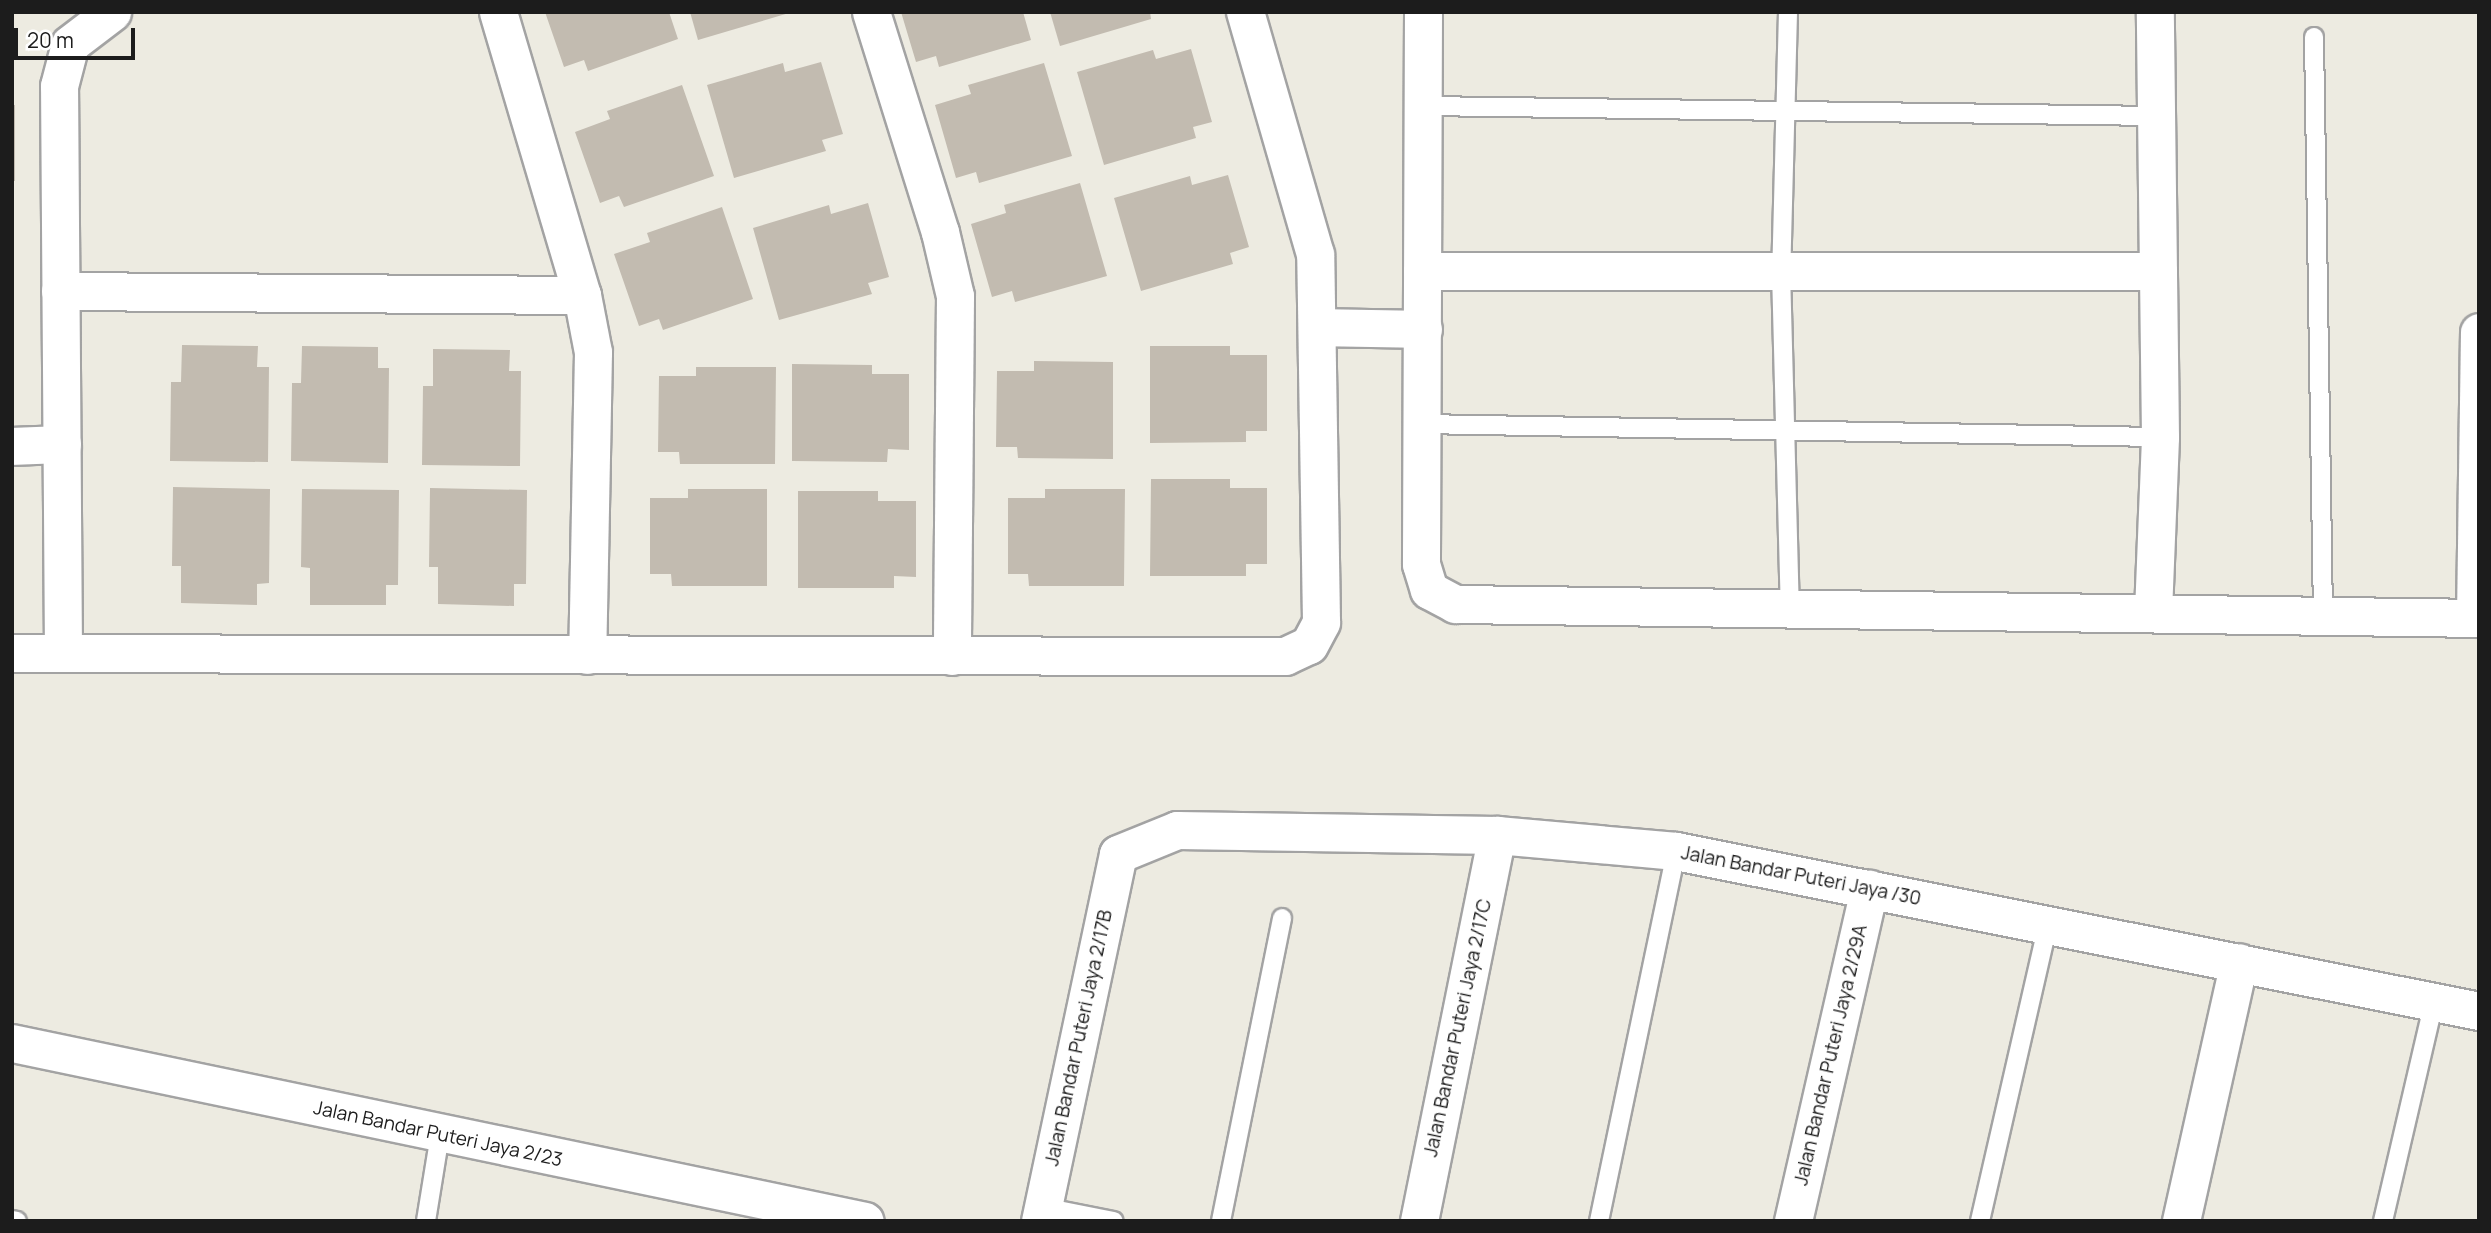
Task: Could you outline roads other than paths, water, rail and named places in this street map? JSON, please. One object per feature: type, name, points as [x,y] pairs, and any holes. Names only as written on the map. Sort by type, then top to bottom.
[{"type":"street","points":[[63,653],[59,86],[70,44],[111,12]]},
{"type":"street","points":[[498,12],[582,295],[593,352],[587,655]]},
{"type":"street","points":[[872,12],[940,232],[955,296],[952,656]]},
{"type":"street","points":[[12,653],[1284,656],[1309,645],[1321,622],[1315,254],[1245,12]]},
{"type":"street","points":[[1423,12],[1421,564],[1429,590],[1455,604],[2477,618],[2479,332]]},
{"type":"street","points":[[2153,612],[2160,438],[2155,12]]},
{"type":"street","points":[[1422,271],[2158,271]]},
{"type":"street","points":[[61,292],[582,295]]},
{"type":"street","points":[[1318,327],[1423,329]]},
{"type":"street","points":[[12,446],[62,444]]},
{"type":"street","name":"Jalan Bandar Puteri Jaya /30","points":[[1118,854],[1177,830],[1497,835],[1676,850],[2479,1011]]},
{"type":"street","name":"Jalan Bandar Puteri Jaya 2/17C","points":[[1419,1221],[1497,835]]},
{"type":"street","name":"Jalan Bandar Puteri Jaya 2/17B","points":[[1041,1214],[1118,854]]},
{"type":"street","name":"Jalan Bandar Puteri Jaya 2/29A","points":[[1793,1221],[1869,889]]},
{"type":"street","points":[[2181,1221],[2239,962]]},
{"type":"street","name":"Jalan Bandar Puteri Jaya 2/23","points":[[12,1043],[440,1135],[864,1221]]},
{"type":"lane","points":[[1787,12],[1787,108],[1781,271],[1790,610]]},
{"type":"lane","points":[[2314,37],[2323,616]]},
{"type":"lane","points":[[1423,106],[1787,108],[2156,116]]},
{"type":"lane","points":[[1420,424],[2160,438]]},
{"type":"lane","points":[[1599,1221],[1676,850]]},
{"type":"lane","points":[[1221,1221],[1282,918]]},
{"type":"lane","points":[[1980,1221],[2048,925]]},
{"type":"lane","points":[[2383,1221],[2434,1000]]},
{"type":"lane","points":[[426,1221],[440,1135]]},
{"type":"lane","points":[[1041,1214],[1114,1221]]},
{"type":"lane","points":[[12,1220],[18,1221]]}]
